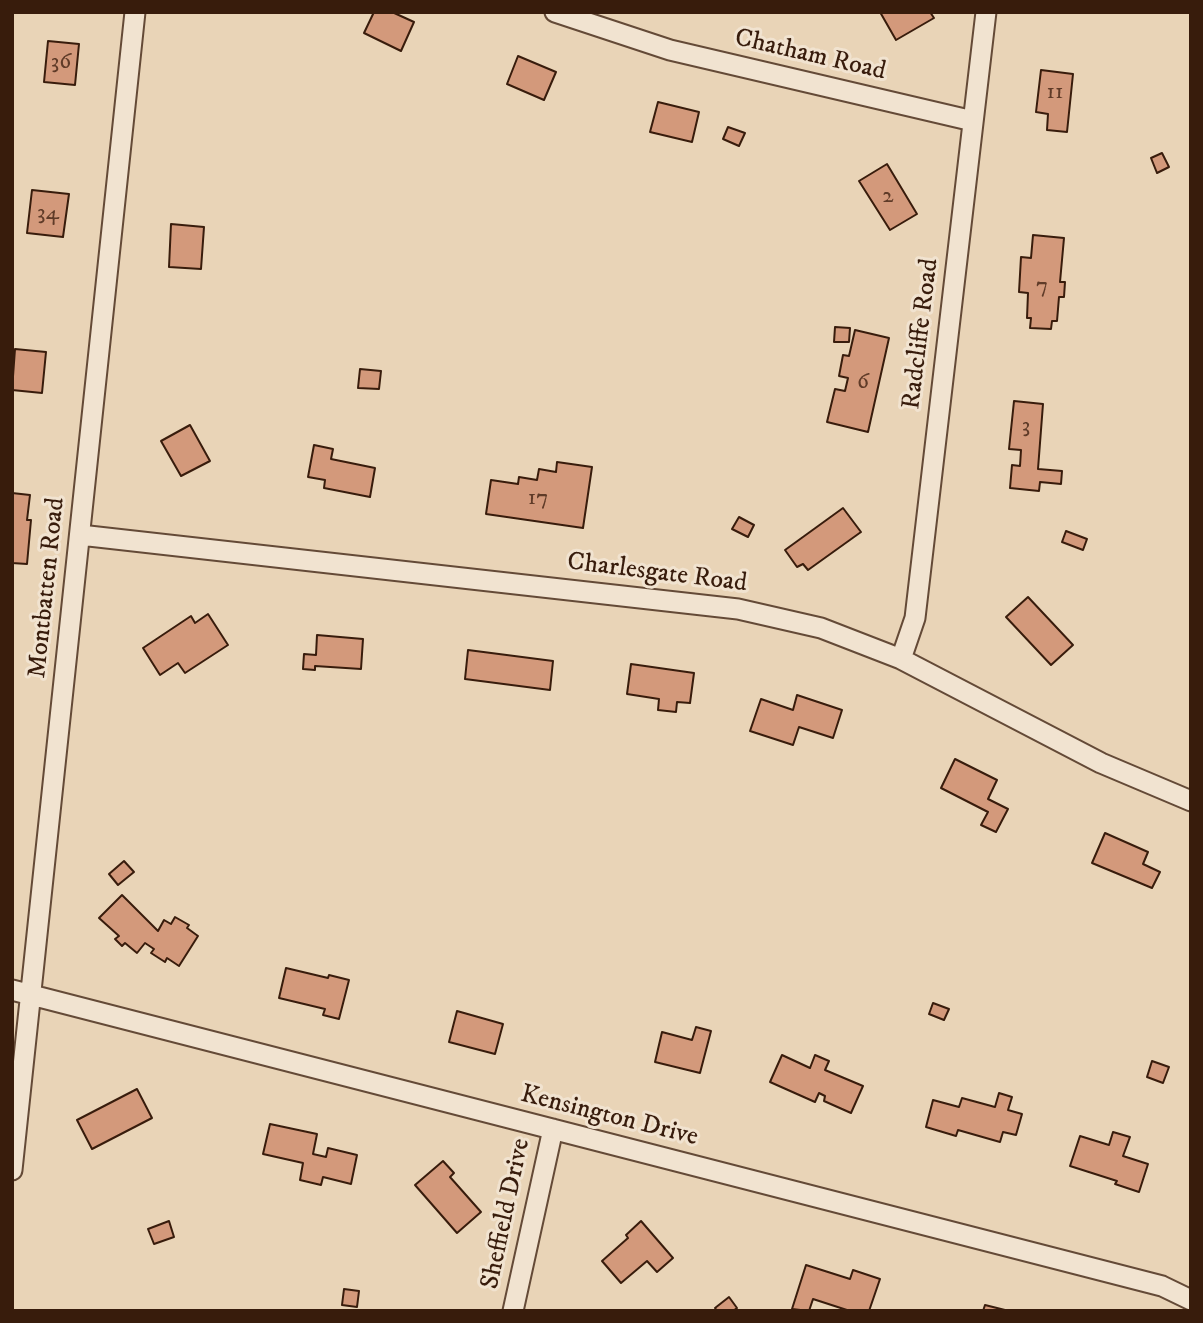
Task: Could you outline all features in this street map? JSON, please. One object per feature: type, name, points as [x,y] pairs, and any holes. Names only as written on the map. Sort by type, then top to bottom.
[{"type":"street","name":"Montbatten Road","points":[[12,1170],[22,993],[79,535],[135,12]]},
{"type":"street","name":"Chatham Road","points":[[555,12],[670,50],[973,121]]},
{"type":"street","name":"Radcliffe Road","points":[[901,659],[915,618],[986,12]]},
{"type":"street","name":"Charlesgate Road","points":[[79,535],[738,609],[821,628],[901,659],[1101,763],[1191,801]]},
{"type":"street","name":"Kensington Drive","points":[[22,993],[1162,1286],[1191,1300]]},
{"type":"street","name":"Sheffield Drive","points":[[513,1311],[553,1129]]},
{"type":"building","points":[[374,12],[392,12],[414,22],[401,51],[364,33]]},
{"type":"building","points":[[880,12],[930,12],[934,18],[896,40]]},
{"type":"building","points":[[48,41],[79,44],[75,85],[44,82]]},
{"type":"building","points":[[518,56],[556,72],[544,100],[507,84]]},
{"type":"building","points":[[1041,70],[1073,74],[1067,132],[1047,130],[1048,114],[1036,112]]},
{"type":"building","points":[[658,102],[699,112],[692,142],[650,132]]},
{"type":"building","points":[[728,127],[745,133],[739,146],[723,139]]},
{"type":"building","points":[[1162,153],[1169,167],[1157,173],[1151,158]]},
{"type":"building","points":[[887,164],[917,214],[890,230],[859,181]]},
{"type":"building","points":[[32,190],[69,194],[63,237],[27,233]]},
{"type":"building","points":[[171,224],[204,227],[201,269],[169,267]]},
{"type":"building","points":[[1033,235],[1064,238],[1060,282],[1065,282],[1064,297],[1059,297],[1057,321],[1052,321],[1051,329],[1030,328],[1031,318],[1027,318],[1028,293],[1019,292],[1021,257],[1031,258]]},
{"type":"building","points":[[835,327],[850,328],[849,342],[834,342]]},
{"type":"building","points":[[855,330],[889,338],[868,432],[827,422],[835,389],[845,391],[848,378],[839,376],[843,355],[849,356]]},
{"type":"building","points":[[15,349],[46,352],[42,393],[12,390]]},
{"type":"building","points":[[360,369],[381,371],[379,389],[358,388]]},
{"type":"building","points":[[1014,401],[1043,404],[1038,469],[1062,471],[1061,484],[1040,482],[1039,491],[1010,488],[1012,465],[1020,466],[1021,450],[1009,449]]},
{"type":"building","points":[[190,425],[210,461],[181,476],[161,441]]},
{"type":"building","points":[[314,445],[333,449],[331,459],[375,468],[370,497],[324,488],[325,480],[308,477]]},
{"type":"building","points":[[557,462],[592,467],[583,528],[486,514],[491,480],[518,484],[519,477],[537,480],[539,469],[556,472]]},
{"type":"building","points":[[12,493],[30,495],[27,564],[12,563]]},
{"type":"building","points":[[843,508],[861,532],[808,570],[803,564],[797,567],[785,550]]},
{"type":"building","points":[[739,517],[754,525],[748,537],[732,529]]},
{"type":"building","points":[[1066,531],[1087,539],[1083,550],[1062,542]]},
{"type":"building","points":[[1028,597],[1073,645],[1051,665],[1006,617]]},
{"type":"building","points":[[208,614],[228,645],[185,673],[178,663],[160,675],[143,648],[191,616],[195,623]]},
{"type":"building","points":[[317,635],[363,639],[361,669],[315,666],[315,670],[303,669],[304,654],[316,655]]},
{"type":"building","points":[[468,650],[553,661],[550,690],[465,679]]},
{"type":"building","points":[[631,664],[694,673],[690,703],[677,702],[676,712],[658,710],[659,699],[627,694]]},
{"type":"building","points":[[797,695],[842,710],[833,738],[799,727],[793,745],[750,731],[761,699],[793,710]]},
{"type":"building","points":[[955,759],[997,780],[988,799],[1008,809],[996,832],[981,825],[988,812],[941,788]]},
{"type":"building","points":[[1105,833],[1148,852],[1143,864],[1160,872],[1152,888],[1092,863]]},
{"type":"building","points":[[124,861],[134,872],[118,885],[109,874]]},
{"type":"building","points":[[122,895],[158,931],[164,920],[171,924],[175,917],[189,925],[187,928],[198,936],[179,966],[167,958],[165,962],[151,953],[154,949],[145,943],[137,953],[125,943],[122,946],[115,939],[119,936],[99,918]]},
{"type":"building","points":[[286,968],[349,980],[339,1019],[323,1015],[325,1009],[279,998]]},
{"type":"building","points":[[933,1003],[949,1009],[944,1020],[929,1014]]},
{"type":"building","points":[[457,1011],[503,1024],[495,1054],[449,1042]]},
{"type":"building","points":[[696,1027],[711,1031],[700,1073],[655,1062],[662,1032],[692,1040]]},
{"type":"building","points":[[782,1055],[810,1068],[815,1055],[829,1061],[825,1070],[863,1086],[851,1113],[824,1101],[825,1096],[819,1093],[815,1102],[770,1082]]},
{"type":"building","points":[[1152,1061],[1169,1067],[1163,1083],[1147,1077]]},
{"type":"building","points":[[137,1089],[152,1118],[92,1149],[77,1120]]},
{"type":"building","points":[[999,1093],[1012,1097],[1008,1110],[1022,1114],[1016,1135],[1003,1132],[1000,1142],[958,1130],[956,1136],[926,1127],[933,1100],[959,1107],[962,1098],[995,1107]]},
{"type":"building","points":[[270,1124],[317,1134],[313,1154],[326,1157],[328,1148],[357,1155],[351,1184],[323,1177],[321,1185],[300,1180],[303,1163],[263,1154]]},
{"type":"building","points":[[1113,1132],[1130,1137],[1123,1156],[1148,1164],[1139,1192],[1115,1184],[1117,1181],[1070,1166],[1080,1136],[1109,1145]]},
{"type":"building","points":[[443,1161],[454,1173],[450,1177],[481,1212],[457,1233],[415,1185]]},
{"type":"building","points":[[169,1221],[174,1237],[154,1244],[148,1229]]},
{"type":"building","points":[[641,1221],[673,1258],[657,1272],[647,1261],[621,1283],[602,1261],[628,1238],[626,1235]]},
{"type":"building","points":[[806,1265],[850,1279],[853,1270],[880,1279],[869,1311],[850,1311],[813,1299],[809,1311],[792,1309]]},
{"type":"building","points":[[344,1289],[359,1291],[357,1307],[342,1305]]},
{"type":"building","points":[[729,1297],[737,1308],[733,1311],[717,1311],[715,1308]]},
{"type":"building","points":[[985,1305],[1009,1311],[983,1311]]}]
